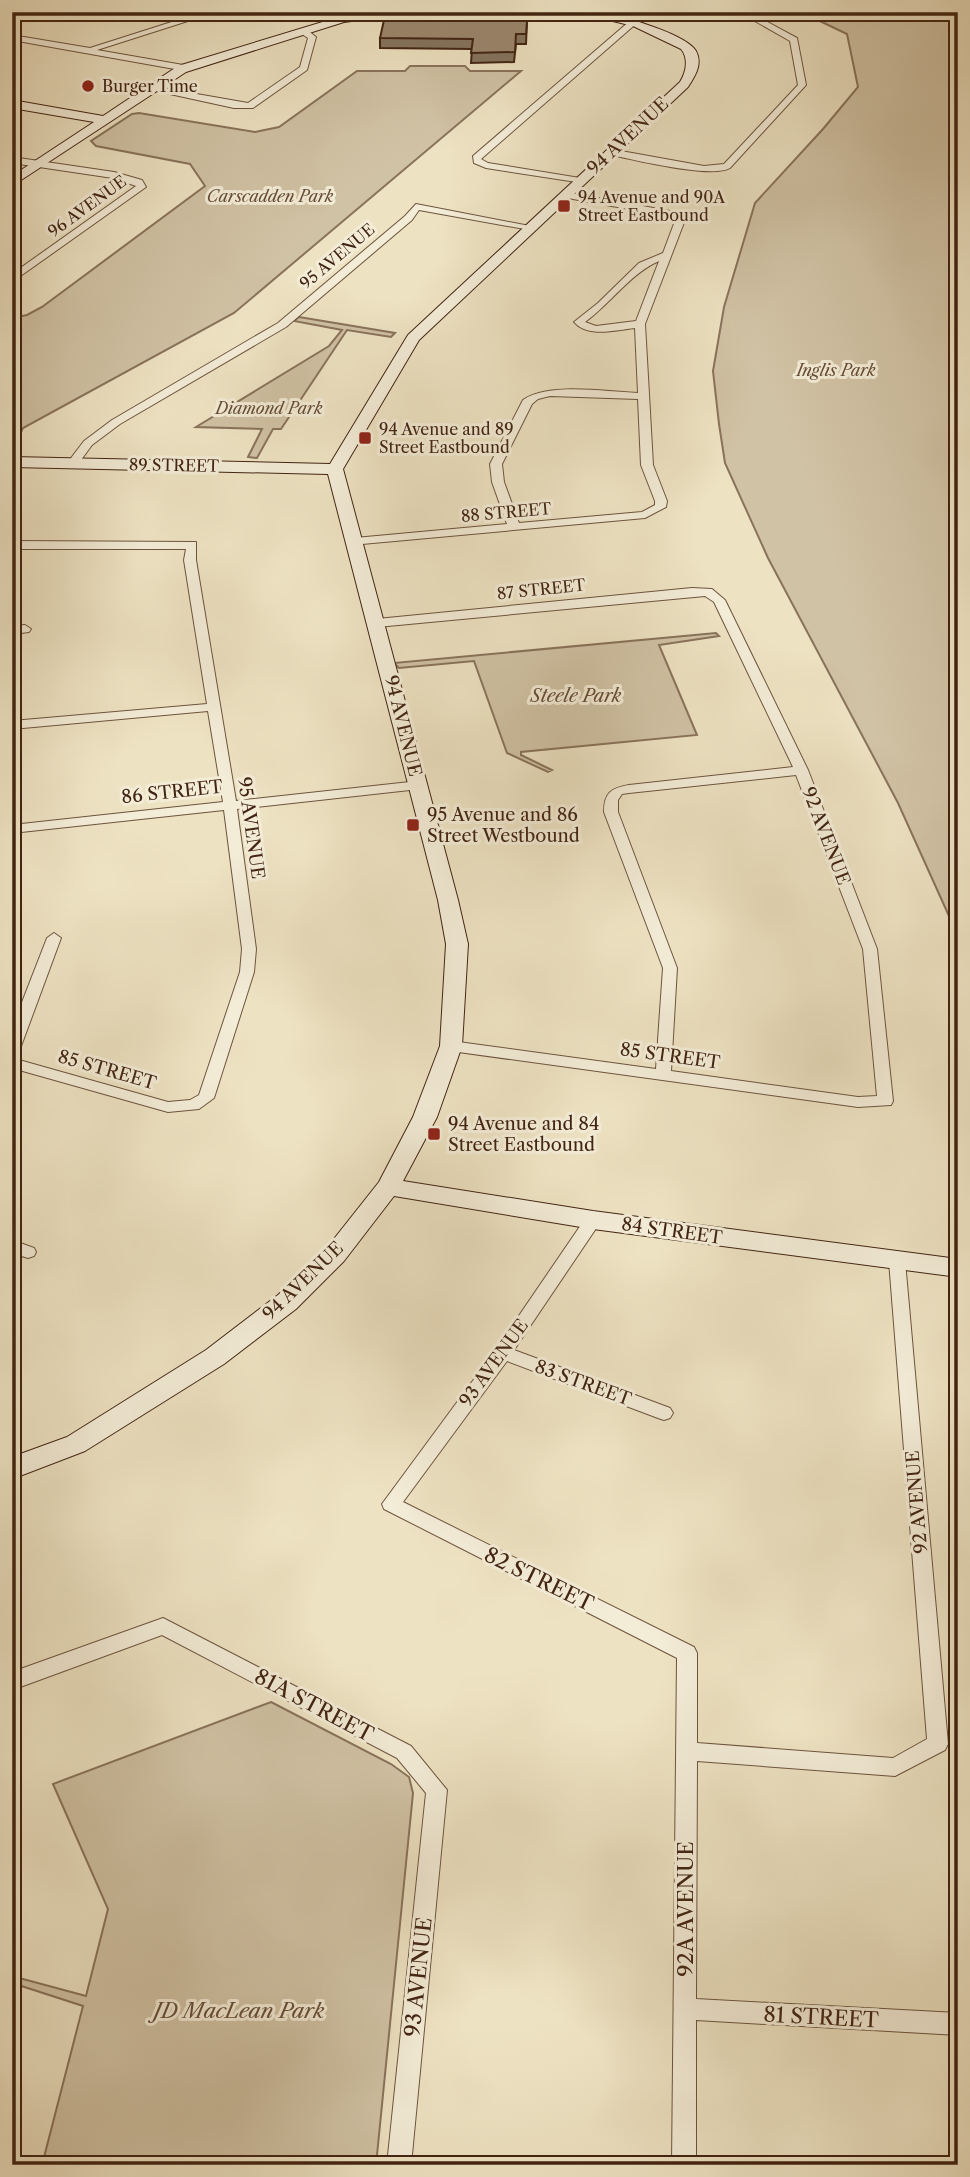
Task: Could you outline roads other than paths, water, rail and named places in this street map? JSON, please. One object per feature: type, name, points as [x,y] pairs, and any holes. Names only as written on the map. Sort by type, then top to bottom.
[{"type":"street","points":[[89,49],[212,12]]},
{"type":"street","points":[[610,152],[718,169],[727,166],[802,85],[794,40],[743,12]]},
{"type":"street","points":[[12,182],[186,68],[360,15],[531,13],[598,16],[634,22]]},
{"type":"street","points":[[580,181],[477,161],[477,156],[634,22]]},
{"type":"street","name":"94 AVENUE","points":[[12,1468],[76,1444],[215,1357],[287,1302],[335,1255],[388,1187],[425,1117],[451,1046],[457,944],[377,622],[335,469],[410,343],[684,84],[692,72],[691,52],[634,22]]},
{"type":"street","points":[[151,89],[250,106],[304,68],[312,37],[303,31]]},
{"type":"street","points":[[12,37],[186,68]]},
{"type":"street","points":[[12,104],[105,120]]},
{"type":"street","points":[[12,160],[40,163]]},
{"type":"street","name":"96 AVENUE","points":[[12,279],[141,187],[139,182],[114,175],[40,163]]},
{"type":"street","points":[[514,527],[498,482],[496,464],[527,402],[536,396],[550,393],[644,396],[640,324],[679,223],[677,217],[565,195]]},
{"type":"street","name":"95 AVENUE","points":[[74,462],[88,443],[116,422],[282,325],[409,218],[415,207],[423,206],[530,227]]},
{"type":"street","points":[[640,324],[596,329],[583,326],[579,322],[602,305],[642,265],[665,255]]},
{"type":"street","name":"88 STREET","points":[[355,542],[645,515],[658,511],[661,501],[647,465],[644,396]]},
{"type":"street","name":"89 STREET","points":[[12,462],[335,469]]},
{"type":"street","name":"95 AVENUE","points":[[12,545],[192,545],[190,560],[230,805],[249,949],[247,972],[206,1098],[193,1105]]},
{"type":"street","name":"87 STREET","points":[[377,622],[708,592]]},
{"type":"street","name":"92 AVENUE","points":[[708,592],[722,603],[801,770],[870,949],[885,1101]]},
{"type":"street","points":[[12,725],[212,707]]},
{"type":"street","points":[[663,1074],[670,968],[611,812],[611,799],[618,791],[629,789],[801,770]]},
{"type":"street","name":"86 STREET","points":[[12,829],[418,785]]},
{"type":"street","points":[[12,1049],[54,938]]},
{"type":"street","name":"85 STREET","points":[[451,1046],[858,1102],[885,1101]]},
{"type":"street","name":"85 STREET","points":[[12,1063],[168,1107],[193,1105]]},
{"type":"street","points":[[405,1155],[410,1172],[434,1194]]},
{"type":"street","name":"84 STREET","points":[[388,1187],[593,1220],[958,1268]]},
{"type":"street","points":[[357,1226],[398,1204],[434,1194]]},
{"type":"street","name":"93 AVENUE","points":[[391,1504],[503,1353],[593,1220]]},
{"type":"street","name":"92 AVENUE","points":[[686,1751],[895,1767],[938,1744],[897,1261]]},
{"type":"street","name":"83 STREET","points":[[503,1353],[664,1413]]},
{"type":"street","name":"82 STREET","points":[[391,1504],[687,1653]]},
{"type":"street","name":"81A STREET","points":[[12,1681],[163,1626],[404,1752],[437,1790]]},
{"type":"street","name":"92A AVENUE","points":[[684,2165],[687,1653]]},
{"type":"street","name":"93 AVENUE","points":[[399,2165],[437,1790]]},
{"type":"street","name":"81 STREET","points":[[684,2009],[958,2024]]},
{"type":"place","name":"Burger Time","points":[[88,86]]},
{"type":"place","name":"94 Avenue and 90A Street Eastbound","points":[[564,206]]},
{"type":"place","name":"94 Avenue and 89 Street Eastbound","points":[[365,438]]},
{"type":"place","name":"95 Avenue and 86 Street Westbound","points":[[413,825]]},
{"type":"place","name":"94 Avenue and 84 Street Eastbound","points":[[434,1134]]},
{"type":"park label","name":"Carscadden Park","points":[[270,196]]},
{"type":"park label","name":"Inglis Park","points":[[836,370]]},
{"type":"park label","name":"Diamond Park","points":[[269,408]]},
{"type":"park label","name":"Steele Park","points":[[576,696]]},
{"type":"park label","name":"JD MacLean Park","points":[[239,2010]]}]
